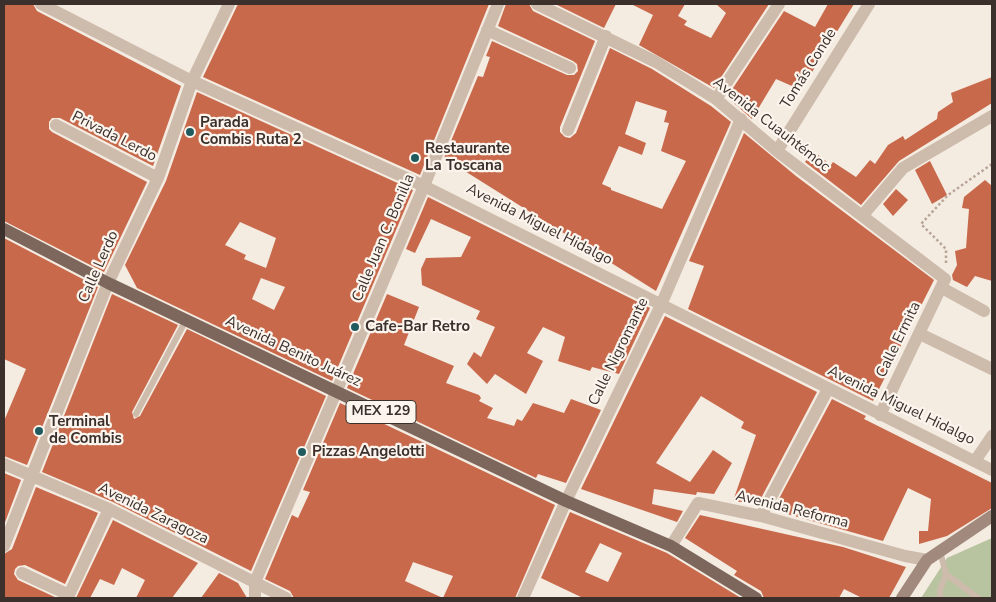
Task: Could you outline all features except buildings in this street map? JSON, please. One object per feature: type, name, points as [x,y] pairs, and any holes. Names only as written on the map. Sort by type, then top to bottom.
[{"type":"main road","name":"Avenida Benito Juárez","points":[[4,229],[108,283],[566,501],[671,546],[756,598]]},
{"type":"main road","points":[[902,598],[927,560],[992,516]]},
{"type":"street","name":"Avenida Miguel Hidalgo","points":[[41,4],[192,81],[424,186],[983,465]]},
{"type":"street","name":"Calle Lerdo","points":[[4,546],[108,283],[158,178],[192,81],[229,4]]},
{"type":"street","name":"Calle Juan C. Bonilla","points":[[254,592],[335,390],[424,186],[498,4]]},
{"type":"street","name":"Avenida Cuauhtémoc","points":[[537,4],[656,62],[716,99],[778,151],[944,283],[984,311]]},
{"type":"street","points":[[716,99],[779,4]]},
{"type":"street","name":"Tomás Conde","points":[[778,151],[869,4]]},
{"type":"street","points":[[487,30],[570,68]]},
{"type":"street","points":[[568,130],[606,36]]},
{"type":"street","points":[[862,216],[903,168],[992,116]]},
{"type":"street","name":"Calle Nigromante","points":[[523,598],[566,501],[661,305],[741,119]]},
{"type":"street","name":"Privada Lerdo","points":[[56,125],[158,178]]},
{"type":"street","name":"Calle Ermita","points":[[880,415],[944,283]]},
{"type":"street","points":[[920,334],[992,369]]},
{"type":"street","points":[[760,516],[828,389]]},
{"type":"street","points":[[983,465],[992,436]]},
{"type":"street","points":[[983,465],[992,449]]},
{"type":"street","name":"Avenida Zaragoza","points":[[4,464],[32,478],[109,509],[254,592],[286,598]]},
{"type":"street","name":"Avenida Reforma","points":[[671,546],[698,504],[760,516],[927,560]]},
{"type":"street","points":[[22,573],[69,596],[109,509]]},
{"type":"lane","points":[[136,414],[186,320]]},
{"type":"lane","points":[[940,550],[946,574],[940,590],[940,598]]},
{"type":"lane","points":[[946,574],[978,598]]},
{"type":"path","points":[[944,283],[946,249],[921,224],[948,195],[992,164]]},
{"type":"green space","points":[[992,538],[992,598],[921,598],[947,558]]},
{"type":"place","name":"Parada Combis Ruta 2","points":[[190,132]]},
{"type":"place","name":"Restaurante La Toscana","points":[[415,158]]},
{"type":"place","name":"Cafe-Bar Retro","points":[[355,327]]},
{"type":"place","name":"Terminal de Combis","points":[[39,431]]},
{"type":"place","name":"Pizzas Angelotti","points":[[302,452]]}]
